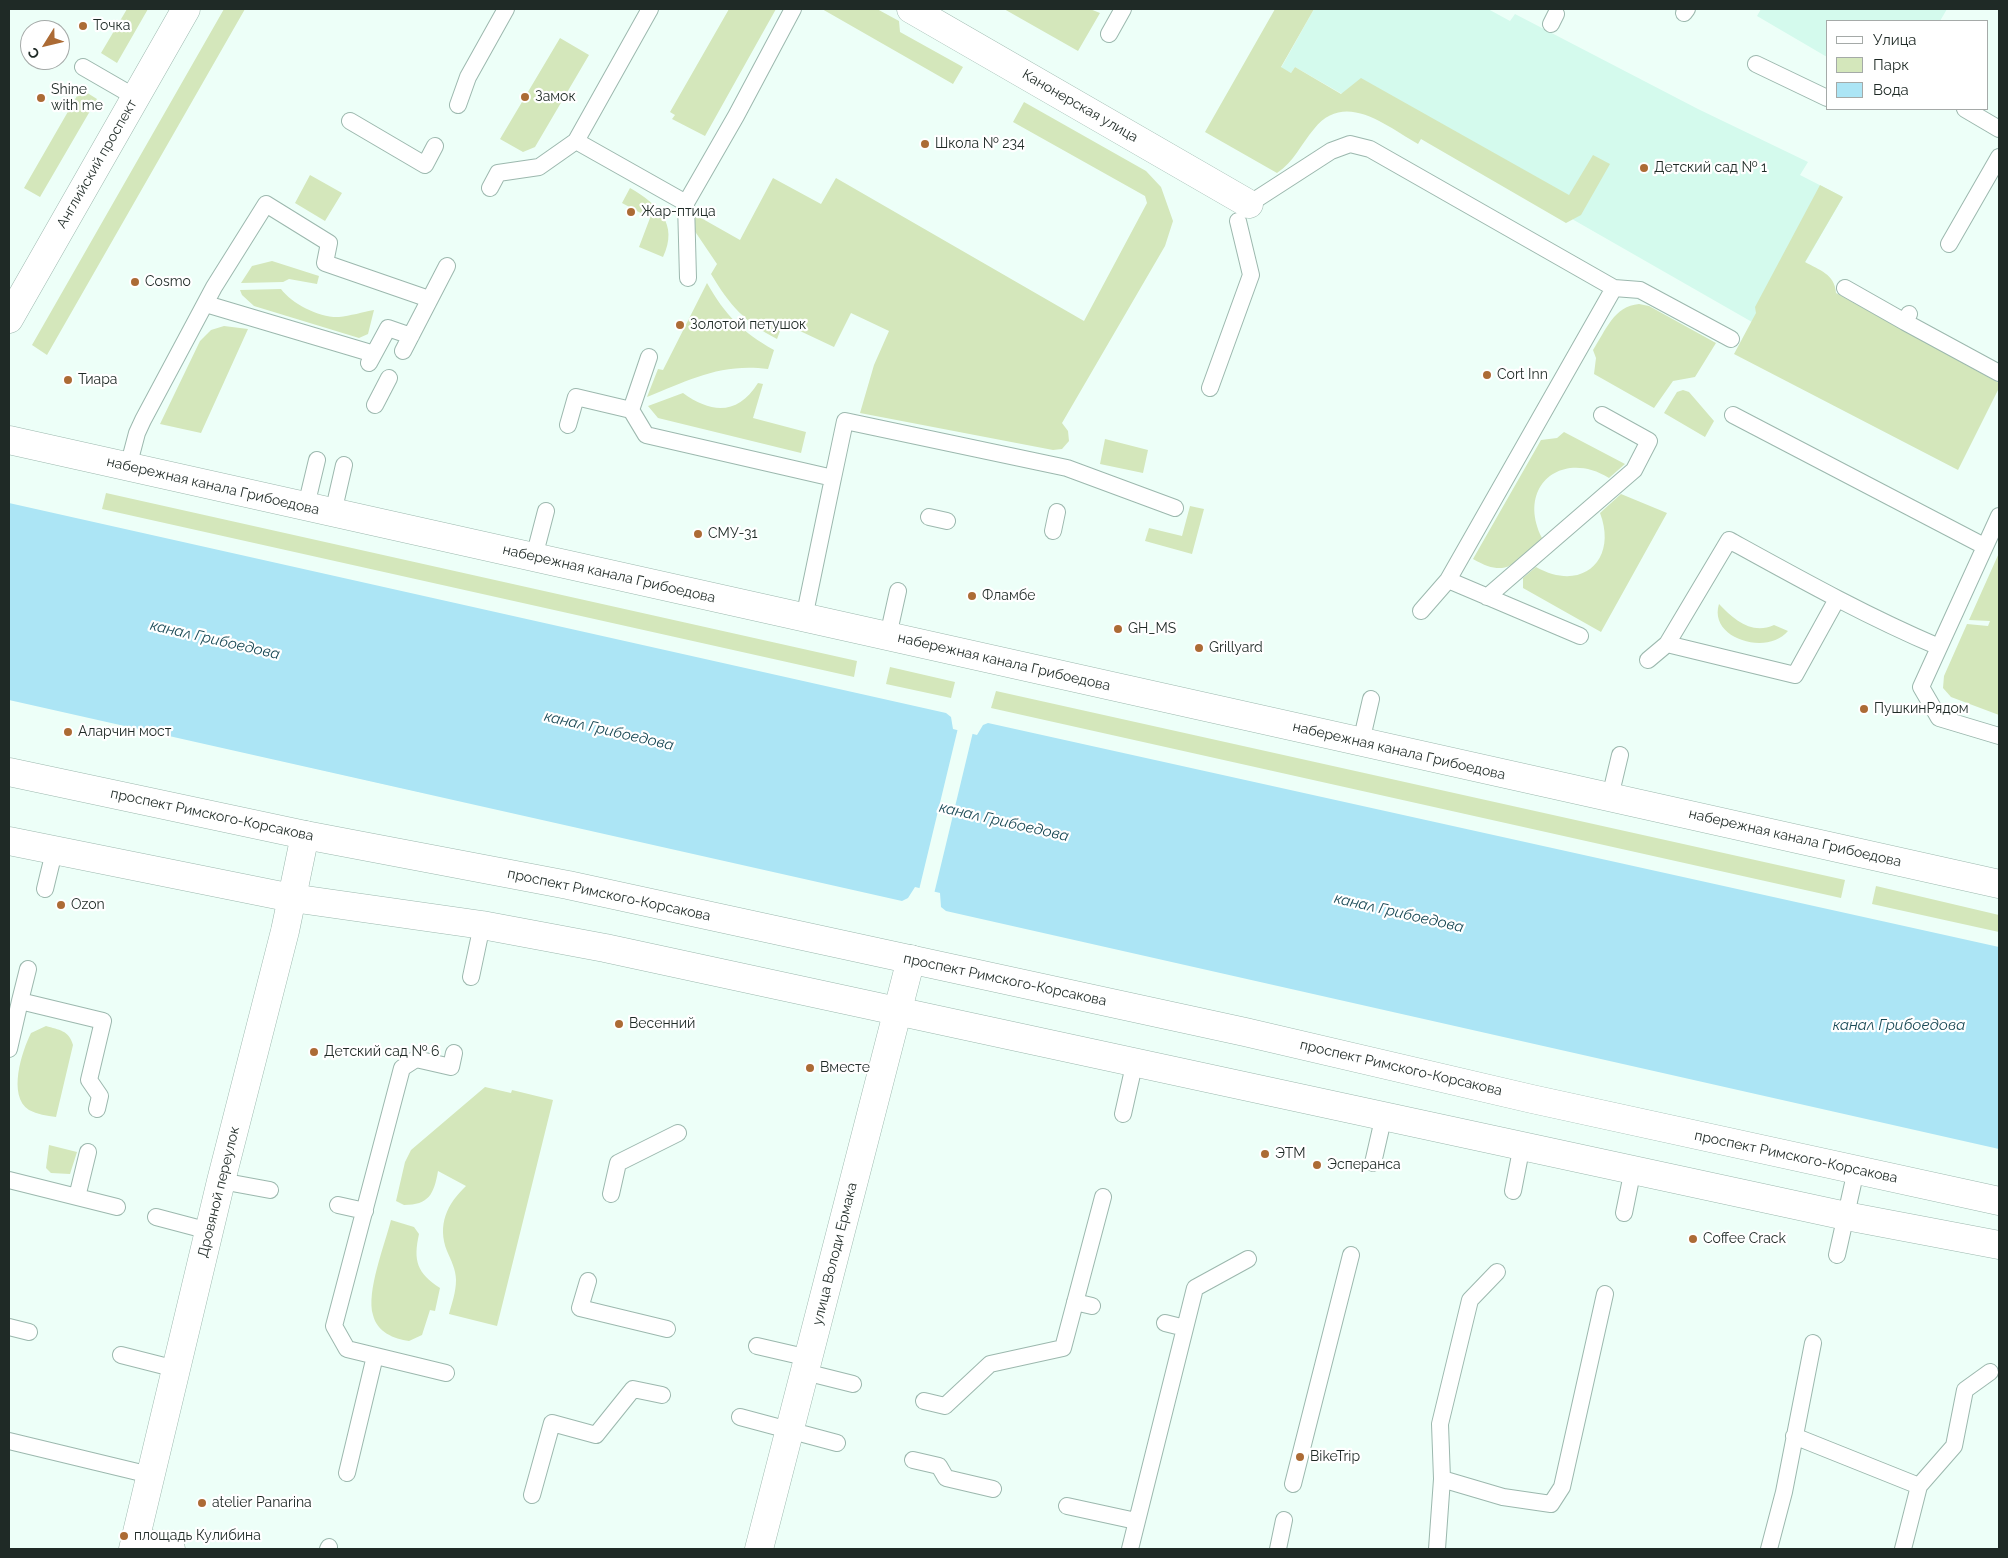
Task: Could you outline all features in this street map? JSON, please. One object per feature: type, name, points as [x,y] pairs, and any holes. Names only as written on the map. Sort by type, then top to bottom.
[{"type":"street","name":"Английский проспект","points":[[9,319],[186,9]]},
{"type":"street","name":"Канонерская улица","points":[[910,9],[1244,212]]},
{"type":"street","name":"набережная канала Грибоедова","points":[[9,440],[1999,884]]},
{"type":"street","name":"проспект Римского-Корсакова","points":[[9,772],[305,835],[568,885],[1999,1200]]},
{"type":"street","name":"Дровяной переулок","points":[[134,1545],[221,1181],[292,898],[305,835]]},
{"type":"street","points":[[9,841],[54,852],[292,898],[482,925],[605,948],[1846,1216],[1999,1245]]},
{"type":"street","name":"улица Володи Ермака","points":[[759,1549],[911,959]]},
{"type":"street","points":[[134,1545],[171,1549]]},
{"type":"lane","points":[[458,105],[468,77],[506,9]]},
{"type":"lane","points":[[490,188],[498,172],[539,167],[576,141],[650,9]]},
{"type":"lane","points":[[688,278],[686,203],[736,116],[793,9]]},
{"type":"lane","points":[[1109,34],[1123,9]]},
{"type":"lane","points":[[1756,64],[1826,98]]},
{"type":"lane","points":[[83,67],[135,97]]},
{"type":"lane","points":[[1966,110],[1999,129]]},
{"type":"lane","points":[[350,121],[425,165],[435,146]]},
{"type":"lane","points":[[576,141],[686,203]]},
{"type":"lane","points":[[1210,388],[1251,275],[1244,212],[1331,151],[1350,144],[1370,149],[1614,288],[1640,290],[1730,339]]},
{"type":"lane","points":[[1949,244],[1999,157]]},
{"type":"lane","points":[[128,467],[137,433],[206,304],[266,204],[328,243],[325,263],[429,299]]},
{"type":"lane","points":[[403,351],[447,266]]},
{"type":"lane","points":[[1421,611],[1448,580],[1614,288]]},
{"type":"lane","points":[[1845,288],[1907,318],[1999,373]]},
{"type":"lane","points":[[206,304],[371,358],[388,328],[411,336]]},
{"type":"lane","points":[[631,410],[649,358]]},
{"type":"lane","points":[[375,406],[389,378]]},
{"type":"lane","points":[[568,425],[576,397],[631,410],[646,435],[833,478]]},
{"type":"lane","points":[[1487,597],[1634,470],[1650,441],[1602,415]]},
{"type":"lane","points":[[1733,415],[1984,546]]},
{"type":"lane","points":[[804,618],[846,421],[930,444],[1066,474],[1175,508]]},
{"type":"lane","points":[[306,506],[317,460]]},
{"type":"lane","points":[[333,513],[344,465]]},
{"type":"lane","points":[[534,557],[546,511]]},
{"type":"lane","points":[[1053,531],[1057,512]]},
{"type":"lane","points":[[1999,516],[1921,687],[1939,718],[1999,736]]},
{"type":"lane","points":[[929,517],[947,521]]},
{"type":"lane","points":[[1648,660],[1667,644],[1729,540],[1837,600],[1883,623],[1939,647]]},
{"type":"lane","points":[[1448,580],[1580,636]]},
{"type":"lane","points":[[888,636],[898,591]]},
{"type":"lane","points":[[1667,644],[1795,676],[1837,600]]},
{"type":"lane","points":[[1361,742],[1371,699]]},
{"type":"lane","points":[[1610,797],[1620,755]]},
{"type":"lane","points":[[45,889],[54,852]]},
{"type":"lane","points":[[471,977],[482,925]]},
{"type":"lane","points":[[9,1049],[28,969]]},
{"type":"lane","points":[[20,1001],[103,1021],[89,1080],[100,1096],[97,1108]]},
{"type":"lane","points":[[446,1373],[347,1349],[334,1326],[402,1068],[416,1059],[451,1067],[454,1052]]},
{"type":"lane","points":[[1123,1114],[1135,1061]]},
{"type":"lane","points":[[1373,1163],[1384,1115]]},
{"type":"lane","points":[[610,1194],[618,1163],[678,1133]]},
{"type":"lane","points":[[1513,1191],[1522,1145]]},
{"type":"lane","points":[[77,1197],[88,1152]]},
{"type":"lane","points":[[1624,1213],[1633,1170]]},
{"type":"lane","points":[[1837,1255],[1856,1170]]},
{"type":"lane","points":[[9,1180],[117,1207]]},
{"type":"lane","points":[[221,1181],[270,1190]]},
{"type":"lane","points":[[924,1402],[945,1406],[990,1364],[1064,1348],[1103,1197]]},
{"type":"lane","points":[[338,1204],[365,1211]]},
{"type":"lane","points":[[156,1217],[209,1231]]},
{"type":"lane","points":[[1293,1484],[1351,1255]]},
{"type":"lane","points":[[1130,1549],[1195,1288],[1248,1259]]},
{"type":"lane","points":[[1437,1549],[1442,1479],[1440,1424],[1470,1300],[1497,1272]]},
{"type":"lane","points":[[588,1281],[580,1308],[668,1329]]},
{"type":"lane","points":[[1442,1479],[1503,1497],[1551,1504],[1562,1487],[1605,1294]]},
{"type":"lane","points":[[1075,1302],[1092,1306]]},
{"type":"lane","points":[[1165,1323],[1185,1328]]},
{"type":"lane","points":[[9,1327],[29,1332]]},
{"type":"lane","points":[[1769,1549],[1784,1492],[1813,1343]]},
{"type":"lane","points":[[757,1346],[852,1384]]},
{"type":"lane","points":[[121,1355],[176,1369]]},
{"type":"lane","points":[[346,1473],[375,1356]]},
{"type":"lane","points":[[1903,1549],[1919,1486],[1954,1446],[1965,1390],[1990,1372]]},
{"type":"lane","points":[[532,1496],[552,1423],[596,1435],[633,1389],[662,1395]]},
{"type":"lane","points":[[740,1417],[837,1443]]},
{"type":"lane","points":[[1794,1436],[1919,1486]]},
{"type":"lane","points":[[9,1441],[150,1475]]},
{"type":"lane","points":[[914,1460],[939,1466],[946,1478],[993,1489]]},
{"type":"lane","points":[[1067,1506],[1136,1521]]},
{"type":"lane","points":[[1278,1549],[1284,1520]]},
{"type":"shaded area","name":"Детский сад № 1","points":[[1314,9],[1488,9],[1510,21],[1515,14],[1698,109],[1808,162],[1800,175],[1843,197],[1766,330],[1413,128],[1410,133],[1295,67],[1291,73],[1281,68]]},
{"type":"shaded area","points":[[1761,9],[1947,9],[1941,20],[1826,20],[1826,56],[1757,16]]},
{"type":"green space","points":[[127,9],[148,9],[117,63],[101,53]]},
{"type":"green space","points":[[224,9],[245,9],[47,355],[32,345]]},
{"type":"green space","points":[[729,9],[776,9],[705,136],[672,119],[675,115],[670,112]]},
{"type":"green space","points":[[822,9],[877,9],[899,21],[900,32],[963,67],[953,84]]},
{"type":"green space","points":[[1004,9],[1090,9],[1100,13],[1078,51]]},
{"type":"green space","points":[[1275,9],[1314,9],[1281,67],[1291,73],[1295,67],[1341,94],[1361,78],[1569,195],[1593,155],[1610,164],[1581,215],[1566,223],[1421,139],[1418,144],[1366,115],[1339,112],[1326,118],[1314,129],[1288,164],[1277,173],[1205,132]]},
{"type":"green space","points":[[560,38],[589,55],[535,147],[523,152],[500,139]]},
{"type":"green space","points":[[81,89],[97,99],[40,197],[24,188]]},
{"type":"green space","points":[[1024,102],[1146,171],[1161,187],[1173,221],[1165,246],[1062,423],[1068,431],[1069,441],[1062,449],[1053,450],[860,413],[874,365],[889,331],[851,313],[834,347],[783,323],[777,339],[756,326],[739,312],[711,274],[717,264],[694,230],[694,214],[740,240],[773,178],[821,204],[836,178],[1084,321],[1147,203],[1145,196],[1013,122]]},
{"type":"green space","points":[[310,175],[342,193],[325,221],[295,203]]},
{"type":"green space","points":[[1820,185],[1843,197],[1805,262],[1821,270],[1833,281],[1836,293],[1999,383],[1999,388],[1958,470],[1734,354],[1756,313],[1755,307]]},
{"type":"green space","points":[[630,188],[649,201],[663,216],[669,235],[663,257],[639,247],[650,218],[622,203]]},
{"type":"green space","points":[[272,261],[319,276],[317,284],[289,279],[283,282],[241,283],[252,266]]},
{"type":"green space","points":[[707,283],[735,322],[774,350],[768,369],[735,368],[706,374],[647,397],[658,369],[663,370]]},
{"type":"green space","points":[[281,289],[299,305],[323,315],[339,317],[374,310],[368,334],[359,338],[254,306],[242,295],[240,290]]},
{"type":"green space","points":[[1639,304],[1649,306],[1716,343],[1695,377],[1673,381],[1654,408],[1594,374],[1596,358],[1593,350],[1607,327],[1623,309]]},
{"type":"green space","points":[[224,326],[248,329],[201,433],[160,424],[200,341],[211,330]]},
{"type":"green space","points":[[758,383],[763,384],[753,418],[806,432],[801,453],[658,418],[648,406],[683,393],[704,405],[724,408],[742,401]]},
{"type":"green space","points":[[1683,390],[1689,392],[1714,421],[1705,437],[1664,413],[1677,392]]},
{"type":"green space","points":[[1564,432],[1625,464],[1609,478],[1592,470],[1575,468],[1560,471],[1548,478],[1539,489],[1535,503],[1535,519],[1542,538],[1518,560],[1504,568],[1495,568],[1473,559],[1541,440],[1557,438]]},
{"type":"green space","points":[[1105,439],[1148,450],[1143,473],[1100,464]]},
{"type":"green space","points":[[106,493],[857,661],[854,677],[102,509]]},
{"type":"green space","points":[[1621,494],[1667,513],[1601,632],[1523,588],[1523,578],[1536,567],[1553,574],[1568,576],[1581,574],[1592,567],[1600,558],[1604,545],[1604,530],[1600,513]]},
{"type":"green space","points":[[1190,506],[1204,509],[1192,554],[1145,541],[1149,528],[1182,536]]},
{"type":"green space","points":[[1999,553],[1999,715],[1951,697],[1943,688],[1944,676],[1967,624],[1988,626],[1990,621],[1969,620]]},
{"type":"green space","points":[[1719,604],[1737,620],[1751,627],[1766,628],[1774,625],[1788,631],[1779,638],[1767,642],[1754,643],[1742,640],[1731,635],[1722,626],[1718,616]]},
{"type":"green space","points":[[890,667],[955,682],[951,698],[886,684]]},
{"type":"green space","points":[[996,691],[1845,880],[1841,898],[991,708]]},
{"type":"green space","points":[[1876,886],[1999,915],[1999,932],[1872,904]]},
{"type":"green space","points":[[46,1026],[66,1033],[73,1045],[56,1117],[42,1115],[29,1110],[22,1103],[19,1095],[18,1073],[31,1033]]},
{"type":"green space","points":[[485,1087],[511,1093],[512,1090],[553,1100],[497,1326],[449,1314],[455,1293],[456,1276],[444,1241],[444,1224],[449,1208],[466,1186],[438,1171],[435,1186],[429,1197],[425,1200],[419,1203],[404,1205],[396,1201],[405,1162],[411,1150]]},
{"type":"green space","points":[[49,1145],[77,1152],[70,1174],[51,1173],[46,1168]]},
{"type":"green space","points":[[391,1220],[414,1227],[419,1234],[417,1259],[419,1265],[426,1277],[440,1288],[435,1311],[430,1310],[422,1335],[409,1341],[387,1334],[378,1326],[373,1315],[372,1294],[374,1281]]},
{"type":"water","name":"канал Грибоедова","points":[[9,503],[946,713],[951,717],[953,729],[977,735],[983,725],[988,723],[1999,947],[1999,1149],[946,911],[941,907],[940,893],[915,887],[908,898],[902,901],[9,700]]},
{"type":"pier","points":[[958,728],[973,732],[934,894],[919,890]]},
{"type":"pier","points":[[241,753],[424,794],[423,796],[240,755]]},
{"type":"place","name":"Точка","points":[[83,26]]},
{"type":"place","name":"Замок","points":[[525,97]]},
{"type":"place","name":"Shine with me","points":[[41,98]]},
{"type":"place","name":"Школа № 234","points":[[925,144]]},
{"type":"place","name":"Детский сад № 1","points":[[1644,168]]},
{"type":"place","name":"Жар-птица","points":[[631,212]]},
{"type":"place","name":"Cosmo","points":[[135,282]]},
{"type":"place","name":"Золотой петушок","points":[[680,325]]},
{"type":"place","name":"Cort Inn","points":[[1487,375]]},
{"type":"place","name":"Тиара","points":[[68,380]]},
{"type":"place","name":"СМУ-31","points":[[698,534]]},
{"type":"place","name":"Фламбе","points":[[972,596]]},
{"type":"place","name":"GH_MS","points":[[1118,629]]},
{"type":"place","name":"Grillyard","points":[[1199,648]]},
{"type":"place","name":"ПушкинРядом","points":[[1864,709]]},
{"type":"place","name":"Аларчин мост","points":[[68,732]]},
{"type":"place","name":"Ozon","points":[[61,905]]},
{"type":"place","name":"Весенний","points":[[619,1024]]},
{"type":"place","name":"Детский сад № 6","points":[[314,1052]]},
{"type":"place","name":"Вместе","points":[[810,1068]]},
{"type":"place","name":"ЭТМ","points":[[1265,1154]]},
{"type":"place","name":"Эсперанса","points":[[1317,1165]]},
{"type":"place","name":"Coffee Crack","points":[[1693,1239]]},
{"type":"place","name":"BikeTrip","points":[[1300,1457]]},
{"type":"place","name":"atelier Panarina","points":[[202,1503]]},
{"type":"place","name":"площадь Кулибина","points":[[124,1536]]}]
